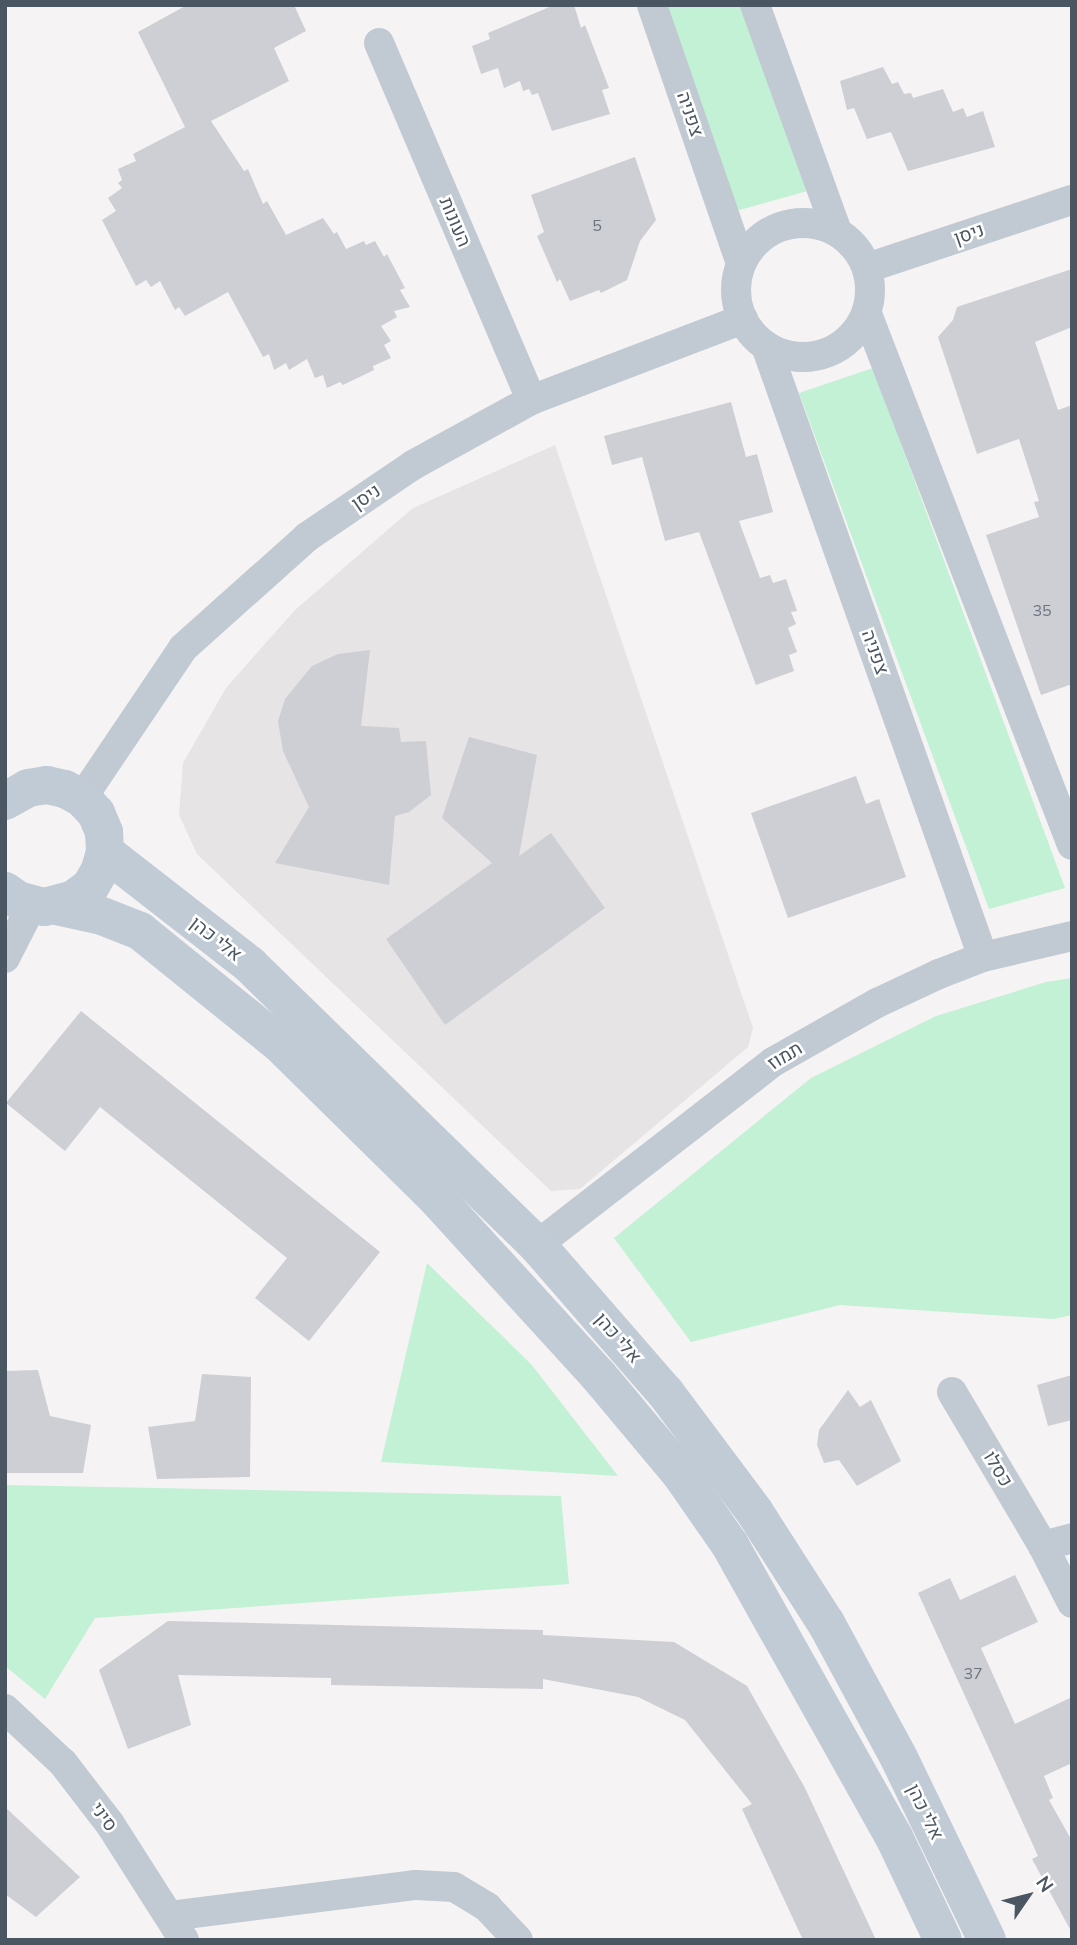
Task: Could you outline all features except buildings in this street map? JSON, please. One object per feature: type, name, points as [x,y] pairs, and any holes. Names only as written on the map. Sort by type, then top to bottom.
[{"type":"street","name":"צפניה","points":[[652,5],[741,263]]},
{"type":"street","points":[[755,5],[837,231]]},
{"type":"street","name":"העונות","points":[[379,43],[531,400]]},
{"type":"street","name":"ניסן","points":[[867,268],[1072,200]]},
{"type":"street","points":[[793,223],[815,223],[837,231],[856,247],[867,268],[870,299],[867,314],[846,342],[824,354],[798,357],[782,354],[766,346],[743,319],[737,292],[741,263],[753,244],[771,230],[793,223]]},
{"type":"street","points":[[867,314],[1072,845]]},
{"type":"street","name":"ניסן","points":[[82,798],[183,648],[307,537],[413,465],[531,400],[743,319]]},
{"type":"street","name":"צפניה","points":[[766,346],[983,957]]},
{"type":"street","points":[[5,958],[31,901],[74,899],[90,887],[100,870],[105,852],[103,832],[96,813],[82,798],[65,789],[47,785],[13,788]]},
{"type":"street","name":"אלי כהן","points":[[105,852],[250,965],[537,1245],[665,1392],[754,1511],[826,1623],[899,1758],[987,1940]]},
{"type":"street","name":"אלי כהן","points":[[31,901],[102,916],[140,931],[279,1043],[438,1200],[598,1375],[680,1473],[730,1545],[887,1825],[943,1940]]},
{"type":"street","name":"תמוז","points":[[537,1245],[773,1062],[877,1003],[983,957],[1072,936]]},
{"type":"street","name":"כסלו","points":[[952,1392],[1043,1546],[1072,1604]]},
{"type":"street","points":[[1043,1546],[1072,1538]]},
{"type":"street","name":"סיני","points":[[5,1709],[63,1763],[110,1824],[177,1928]]},
{"type":"street","points":[[177,1928],[416,1885],[454,1887],[487,1906],[518,1940]]},
{"type":"shaded area","points":[[555,445],[753,1028],[748,1047],[580,1189],[551,1191],[197,854],[179,815],[183,763],[226,688],[295,610],[413,508]]},
{"type":"green space","points":[[668,5],[741,5],[811,190],[736,211]]},
{"type":"green space","points":[[873,368],[1065,888],[989,909],[799,393]]},
{"type":"green space","points":[[1072,978],[1072,1315],[1054,1319],[840,1305],[691,1342],[614,1238],[811,1078],[936,1016],[1046,982]]},
{"type":"green space","points":[[427,1263],[531,1364],[618,1476],[381,1462]]},
{"type":"green space","points":[[5,1485],[561,1496],[569,1584],[95,1618],[45,1699],[5,1666]]}]
